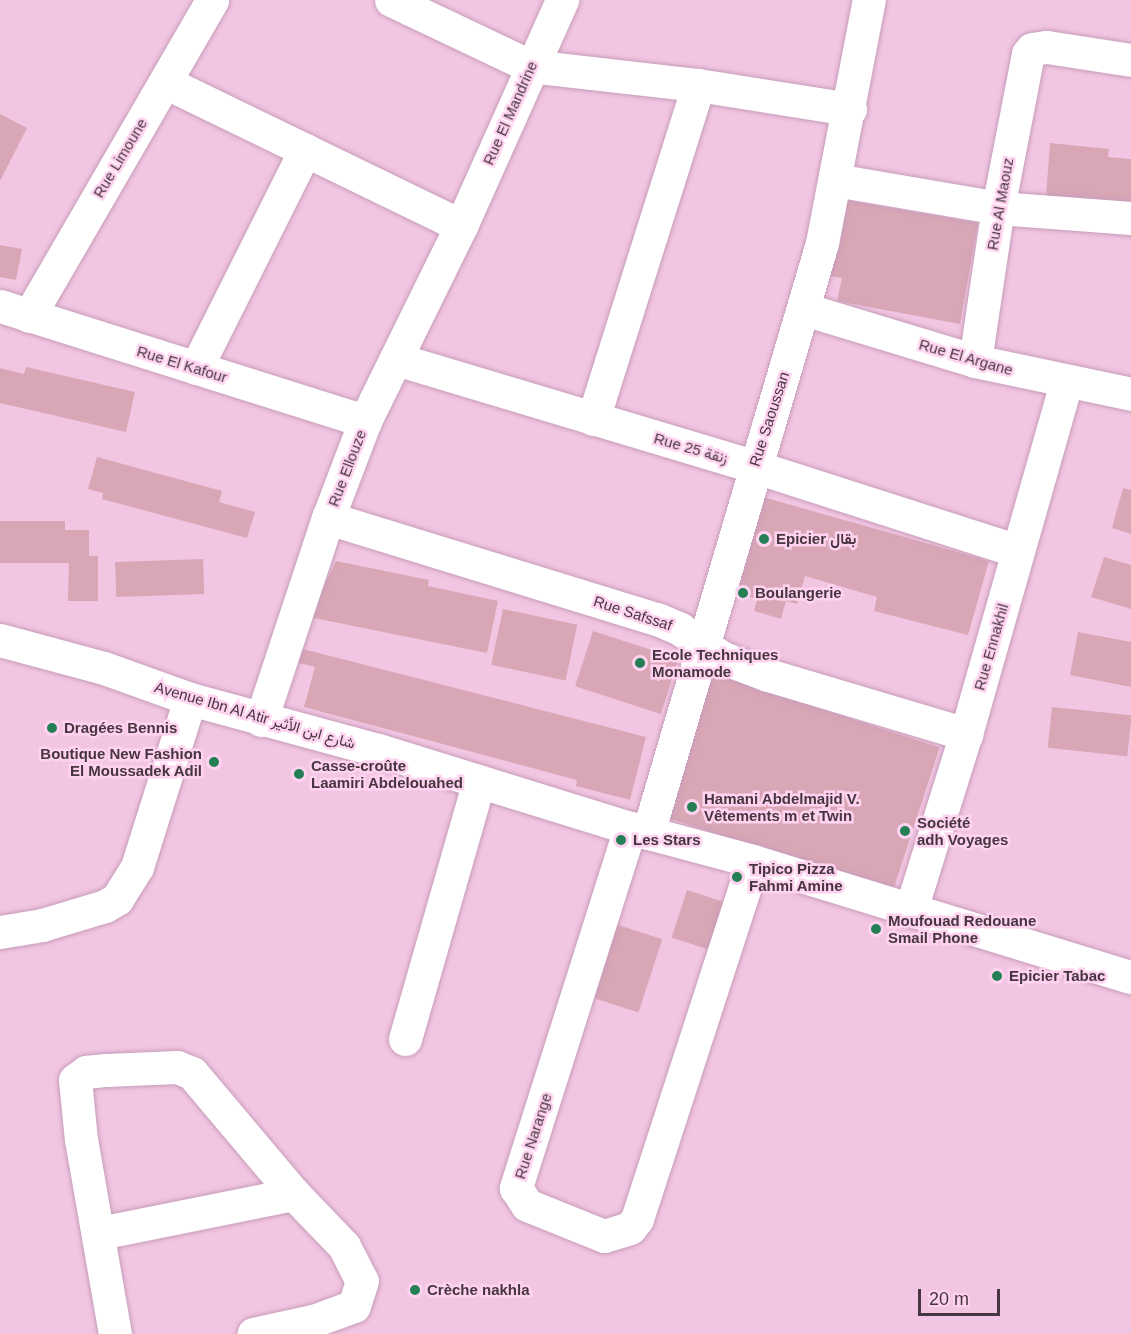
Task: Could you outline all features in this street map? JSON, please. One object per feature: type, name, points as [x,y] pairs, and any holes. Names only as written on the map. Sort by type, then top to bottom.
[{"type":"street","name":"Rue Limoune","points":[[14,311],[165,82],[212,0]]},
{"type":"street","points":[[391,0],[530,66],[698,85],[850,109]]},
{"type":"street","name":"Rue El Mandrine","points":[[460,226],[530,66],[562,0]]},
{"type":"street","name":"Rue Saoussan","points":[[639,830],[704,645],[753,466],[804,309],[850,109],[869,0]]},
{"type":"street","name":"Rue Al Maouz","points":[[975,361],[998,208],[1028,54],[1032,49],[1047,47],[1131,60]]},
{"type":"street","points":[[165,82],[460,226]]},
{"type":"street","points":[[593,419],[698,85]]},
{"type":"street","points":[[196,368],[305,150]]},
{"type":"street","points":[[835,180],[998,208],[1131,218]]},
{"type":"street","name":"Rue Ellouze","points":[[261,720],[328,518],[365,421],[460,226]]},
{"type":"street","name":"Rue El Argane","points":[[804,309],[975,361],[1066,383],[1131,394]]},
{"type":"street","name":"Rue El Kafour","points":[[14,311],[365,421]]},
{"type":"street","name":"Rue 25 زنقة","points":[[396,359],[753,466],[1018,551]]},
{"type":"street","name":"Rue Ennakhil","points":[[911,909],[966,734],[1066,383]]},
{"type":"street","name":"Rue Safssaf","points":[[328,518],[657,619],[723,658],[768,675],[966,734]]},
{"type":"street","name":"Avenue Ibn Al Atir شارع ابن الأثير","points":[[0,640],[104,668],[190,699],[261,720],[753,861],[1131,977]]},
{"type":"street","points":[[0,932],[42,925],[105,906],[117,899],[137,867],[190,699]]},
{"type":"street","points":[[405,1040],[479,781]]},
{"type":"street","name":"Rue Narange","points":[[639,830],[516,1188],[527,1205],[604,1236],[630,1228],[637,1219],[753,861]]},
{"type":"street","points":[[115,1334],[74,1086],[78,1075],[86,1072],[186,1069],[350,1256],[362,1281],[360,1296],[354,1306],[339,1313],[253,1334]]},
{"type":"street","points":[[100,1233],[294,1194]]},
{"type":"building","points":[[0,114],[27,128],[0,181]]},
{"type":"building","points":[[1050,143],[1109,149],[1108,157],[1131,159],[1131,203],[1046,196]]},
{"type":"building","points":[[846,200],[978,223],[960,324],[837,301],[842,278],[824,275]]},
{"type":"building","points":[[0,245],[22,249],[16,280],[0,277]]},
{"type":"building","points":[[26,367],[135,392],[126,432],[0,403],[0,368],[24,374]]},
{"type":"building","points":[[97,457],[222,491],[219,502],[255,512],[247,538],[102,499],[103,493],[88,489]]},
{"type":"building","points":[[1123,488],[1131,490],[1131,534],[1112,528]]},
{"type":"building","points":[[756,495],[989,561],[968,635],[874,611],[877,597],[805,576],[797,604],[786,601],[781,619],[754,611],[757,599],[726,590]]},
{"type":"building","points":[[0,521],[65,521],[65,530],[89,530],[89,556],[98,556],[98,601],[68,601],[69,563],[0,563]]},
{"type":"building","points":[[1104,557],[1131,565],[1131,609],[1091,597]]},
{"type":"building","points":[[203,559],[204,594],[116,597],[115,562]]},
{"type":"building","points":[[336,561],[429,580],[428,586],[498,601],[487,653],[309,617]]},
{"type":"building","points":[[503,609],[577,625],[565,681],[491,665]]},
{"type":"building","points":[[593,631],[679,659],[661,714],[575,686]]},
{"type":"building","points":[[1078,632],[1131,642],[1131,687],[1070,675]]},
{"type":"building","points":[[299,648],[646,737],[630,800],[576,786],[577,780],[304,707],[315,667],[295,662]]},
{"type":"building","points":[[698,669],[940,747],[893,891],[651,813]]},
{"type":"building","points":[[1052,707],[1131,715],[1127,756],[1048,748]]},
{"type":"building","points":[[687,890],[727,903],[711,951],[672,938]]},
{"type":"building","points":[[609,922],[662,939],[638,1013],[585,995]]},
{"type":"place","name":"Epicier بقال","points":[[764,539]]},
{"type":"place","name":"Boulangerie","points":[[743,593]]},
{"type":"place","name":"Ecole Techniques Monamode","points":[[640,663]]},
{"type":"place","name":"Dragées Bennis","points":[[52,728]]},
{"type":"place","name":"Boutique New Fashion El Moussadek Adil","points":[[214,762]]},
{"type":"place","name":"Casse-croûte Laamiri Abdelouahed","points":[[299,774]]},
{"type":"place","name":"Hamani Abdelmajid V. Vêtements m et Twin","points":[[692,807]]},
{"type":"place","name":"Société adh Voyages","points":[[905,831]]},
{"type":"place","name":"Les Stars","points":[[621,840]]},
{"type":"place","name":"Tipico Pizza Fahmi Amine","points":[[737,877]]},
{"type":"place","name":"Moufouad Redouane Smail Phone","points":[[876,929]]},
{"type":"place","name":"Epicier Tabac","points":[[997,976]]},
{"type":"place","name":"Crèche nakhla","points":[[415,1290]]}]
